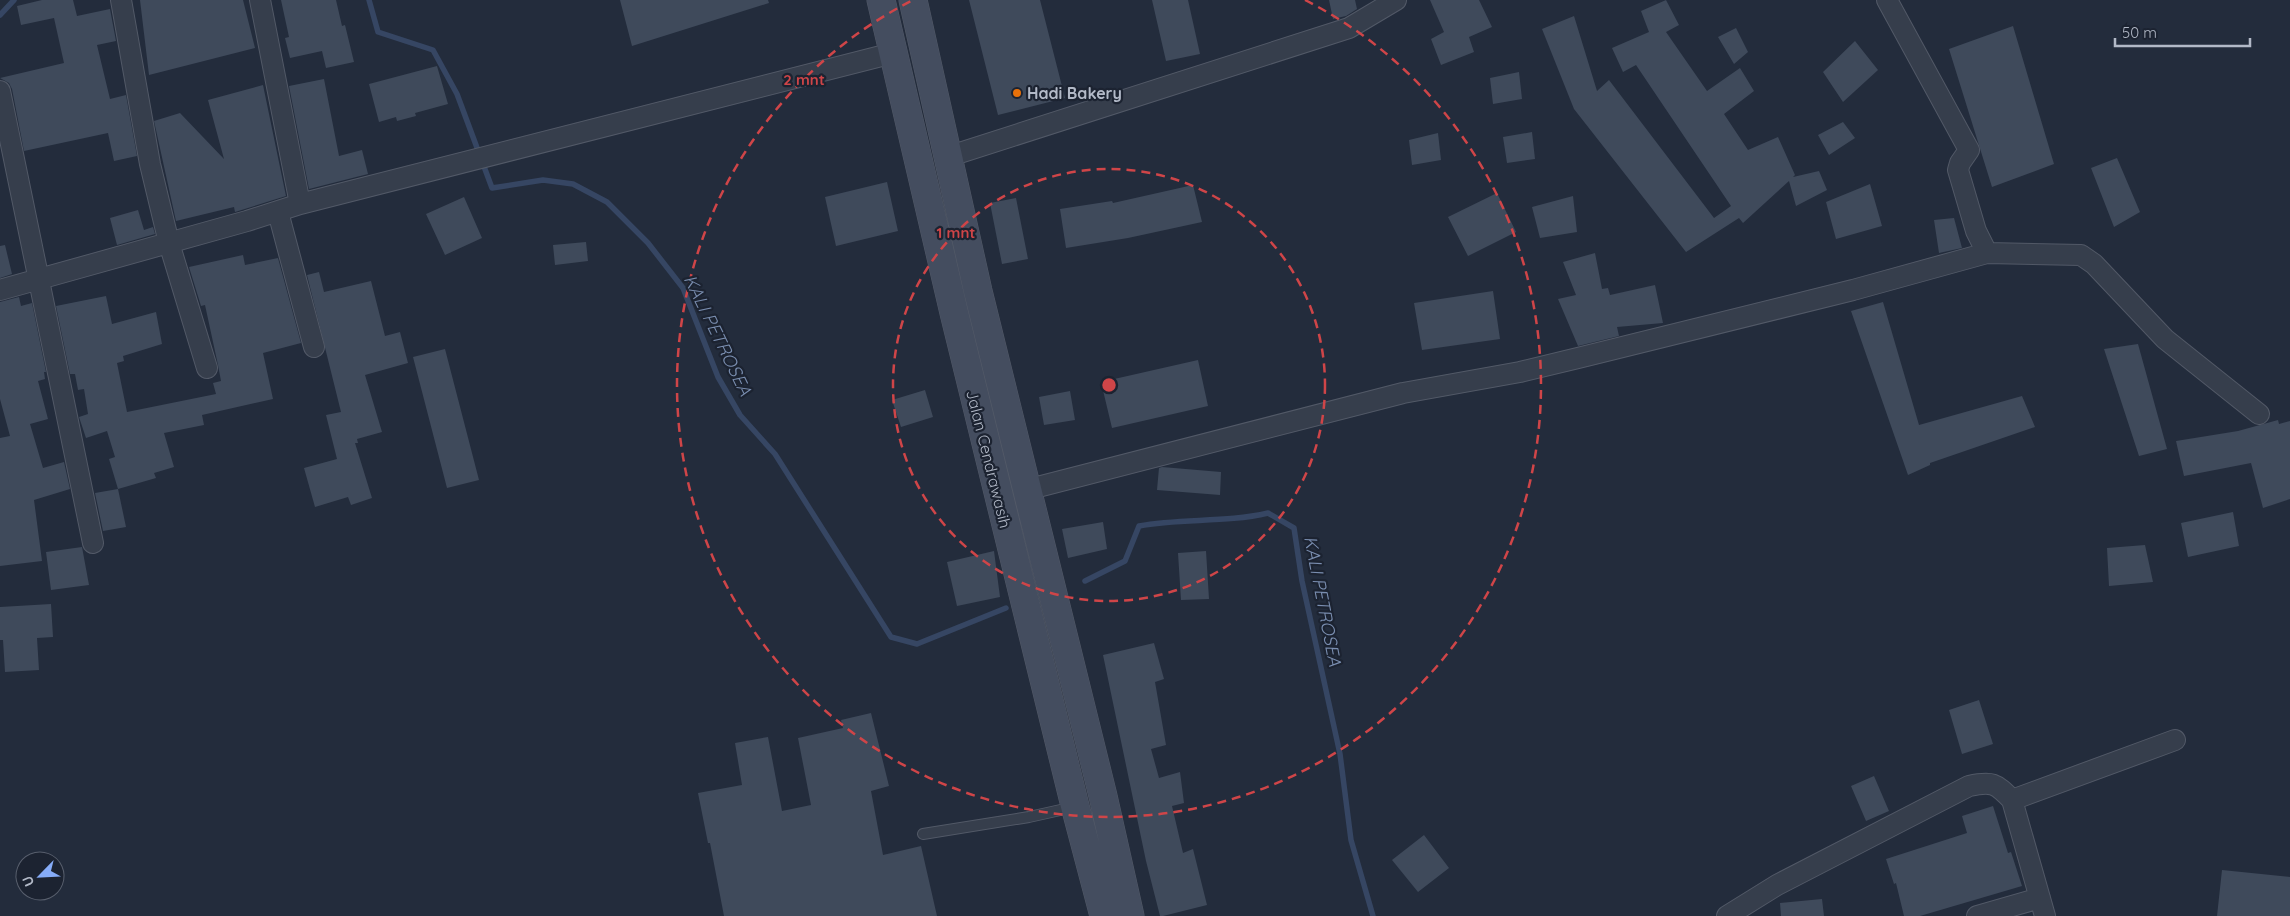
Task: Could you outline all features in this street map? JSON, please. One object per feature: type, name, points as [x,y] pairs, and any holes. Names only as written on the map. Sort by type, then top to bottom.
[{"type":"main road","name":"Jalan Cendrawasih","points":[[881,0],[954,313],[1075,806],[1104,916]]},
{"type":"main road","name":"Jalan Cendrawasih","points":[[913,0],[944,134],[947,157],[1026,490],[1104,796],[1130,916]]},
{"type":"street","points":[[121,0],[150,164],[169,243],[207,368]]},
{"type":"street","points":[[260,0],[300,204]]},
{"type":"street","points":[[947,157],[1349,28],[1396,0]]},
{"type":"street","points":[[1887,0],[1969,150],[1960,163],[1958,170],[1976,231],[1987,253]]},
{"type":"street","points":[[0,290],[278,212],[300,204],[893,53]]},
{"type":"street","points":[[0,91],[93,543]]},
{"type":"street","points":[[278,212],[314,347]]},
{"type":"street","points":[[1026,490],[1403,393],[1520,372],[1578,358],[1844,292],[1987,253],[2081,255],[2094,264],[2165,338],[2259,414]]},
{"type":"street","points":[[2012,800],[2175,740]]},
{"type":"street","points":[[1727,916],[1778,885],[1969,786],[1991,783],[2000,787],[2012,800],[2043,907],[1977,916]]},
{"type":"lane","points":[[923,834],[1029,817],[1075,806]]},
{"type":"building","points":[[42,0],[73,0],[77,16],[110,9],[116,41],[97,45],[110,99],[126,95],[137,156],[114,161],[108,133],[24,151],[12,89],[9,83],[0,78],[64,63],[54,18],[21,25],[17,6]]},
{"type":"building","points":[[140,0],[243,0],[255,48],[149,75]]},
{"type":"building","points":[[281,0],[336,0],[342,26],[345,25],[354,62],[326,68],[322,51],[290,58],[285,38],[289,37]]},
{"type":"building","points":[[620,0],[768,0],[769,3],[632,46]]},
{"type":"building","points":[[969,0],[1040,0],[1065,98],[998,115]]},
{"type":"building","points":[[1152,0],[1188,0],[1200,54],[1166,61]]},
{"type":"building","points":[[1329,0],[1355,0],[1357,9],[1346,16],[1333,19]]},
{"type":"building","points":[[1430,0],[1479,0],[1492,27],[1469,37],[1474,52],[1441,65],[1431,39],[1444,32]]},
{"type":"building","points":[[1666,0],[1679,25],[1666,32],[1707,91],[1740,68],[1754,91],[1724,114],[1748,150],[1778,137],[1795,175],[1793,177],[1819,171],[1827,190],[1796,206],[1789,181],[1743,223],[1739,218],[1686,252],[1574,109],[1542,29],[1574,16],[1597,91],[1609,80],[1714,218],[1731,206],[1636,65],[1623,72],[1612,48],[1649,32],[1641,11]]},
{"type":"building","points":[[2013,26],[2054,164],[1992,187],[1949,49]]},
{"type":"building","points":[[1736,28],[1748,52],[1734,64],[1718,37]]},
{"type":"building","points":[[1855,41],[1878,70],[1843,102],[1823,72]]},
{"type":"building","points":[[437,66],[448,104],[415,113],[416,116],[397,121],[396,117],[379,122],[369,84]]},
{"type":"building","points":[[1519,72],[1522,99],[1493,104],[1490,78]]},
{"type":"building","points":[[324,79],[339,156],[362,150],[368,174],[309,189],[289,86]]},
{"type":"building","points":[[263,85],[286,196],[235,212],[234,207],[176,221],[154,121],[180,113],[224,159],[208,100]]},
{"type":"building","points":[[1843,122],[1855,138],[1829,155],[1818,135]]},
{"type":"building","points":[[1532,132],[1535,159],[1507,163],[1503,137]]},
{"type":"building","points":[[1438,133],[1441,160],[1412,165],[1409,140]]},
{"type":"building","points":[[2117,158],[2140,212],[2114,227],[2091,168]]},
{"type":"building","points":[[887,182],[898,231],[836,246],[825,197]]},
{"type":"building","points":[[1870,184],[1882,226],[1836,239],[1826,202]]},
{"type":"building","points":[[1193,185],[1202,222],[1128,238],[1066,248],[1060,209],[1112,201],[1113,203]]},
{"type":"building","points":[[1497,193],[1516,232],[1468,256],[1448,217]]},
{"type":"building","points":[[1573,196],[1577,232],[1540,238],[1532,207]]},
{"type":"building","points":[[464,197],[482,238],[445,255],[426,214]]},
{"type":"building","points":[[1016,198],[1028,259],[1002,264],[990,203]]},
{"type":"building","points":[[138,210],[144,230],[153,227],[155,234],[117,245],[110,218]]},
{"type":"building","points":[[1954,218],[1962,248],[1939,253],[1934,220]]},
{"type":"building","points":[[586,242],[588,261],[555,265],[553,245]]},
{"type":"building","points":[[5,245],[12,274],[0,278],[0,246]]},
{"type":"building","points":[[1595,253],[1602,289],[1608,288],[1610,295],[1655,285],[1663,323],[1617,327],[1619,336],[1578,346],[1558,299],[1576,295],[1563,262]]},
{"type":"building","points":[[243,255],[245,265],[278,258],[301,343],[263,353],[273,399],[202,415],[204,425],[164,433],[174,467],[154,473],[156,478],[118,489],[109,459],[115,457],[107,431],[86,438],[79,417],[88,414],[84,389],[78,390],[75,374],[70,374],[56,306],[106,296],[112,324],[156,312],[162,344],[123,356],[124,361],[117,363],[127,412],[216,394],[213,383],[221,381],[218,365],[205,305],[201,306],[189,267]]},
{"type":"building","points":[[319,272],[324,292],[371,281],[385,336],[400,332],[408,363],[365,375],[382,432],[357,439],[358,443],[355,443],[372,498],[351,505],[348,497],[315,507],[304,468],[337,459],[326,415],[341,412],[307,275]]},
{"type":"building","points":[[1493,291],[1500,339],[1422,350],[1414,303]]},
{"type":"building","points":[[19,297],[21,306],[32,303],[46,372],[44,372],[45,379],[38,381],[48,419],[30,424],[43,468],[64,462],[70,489],[34,500],[42,561],[0,566],[0,438],[10,436],[0,399],[0,302]]},
{"type":"building","points":[[1883,302],[1919,425],[2022,396],[2035,427],[1930,463],[1930,465],[1908,475],[1851,311]]},
{"type":"building","points":[[2138,344],[2167,449],[2139,456],[2104,349]]},
{"type":"building","points":[[445,349],[479,480],[447,488],[413,357]]},
{"type":"building","points":[[1198,360],[1208,406],[1112,428],[1101,382]]},
{"type":"building","points":[[925,390],[933,417],[901,427],[892,400]]},
{"type":"building","points":[[1070,391],[1075,420],[1044,425],[1039,397]]},
{"type":"building","points":[[2278,420],[2279,424],[2290,421],[2290,499],[2263,508],[2251,463],[2184,476],[2176,441],[2238,431]]},
{"type":"building","points":[[1159,468],[1221,472],[1220,495],[1157,490]]},
{"type":"building","points":[[118,489],[126,527],[103,531],[95,493]]},
{"type":"building","points":[[2233,512],[2239,546],[2188,557],[2181,523]]},
{"type":"building","points":[[1103,522],[1107,549],[1068,558],[1062,529]]},
{"type":"building","points":[[2145,545],[2153,582],[2109,586],[2107,548]]},
{"type":"building","points":[[82,547],[89,585],[51,590],[46,552]]},
{"type":"building","points":[[994,551],[1000,597],[957,606],[947,562]]},
{"type":"building","points":[[1206,551],[1209,599],[1181,600],[1178,553]]},
{"type":"building","points":[[51,604],[53,637],[37,638],[39,670],[5,672],[3,640],[0,640],[0,607]]},
{"type":"building","points":[[1154,643],[1164,679],[1155,682],[1166,745],[1151,749],[1159,778],[1180,772],[1184,803],[1172,806],[1183,853],[1193,849],[1207,905],[1163,916],[1160,916],[1146,861],[1103,655]]},
{"type":"building","points":[[1979,700],[1993,744],[1962,754],[1949,710]]},
{"type":"building","points":[[871,713],[889,786],[871,791],[883,855],[921,846],[937,916],[724,916],[698,793],[742,785],[735,743],[768,737],[782,811],[811,805],[798,738],[843,728],[841,720]]},
{"type":"building","points":[[1874,776],[1889,811],[1866,821],[1851,786]]},
{"type":"building","points":[[1993,806],[2008,853],[2011,852],[2022,886],[1920,916],[1904,916],[1896,883],[1894,884],[1886,859],[1967,833],[1962,816]]},
{"type":"building","points":[[1424,835],[1449,868],[1418,892],[1392,860]]},
{"type":"building","points":[[2222,870],[2290,877],[2290,916],[2217,916]]},
{"type":"building","points":[[1822,899],[1824,916],[1781,916],[1780,903]]},
{"type":"waterway","name":"KALI PETROSEA","points":[[0,15],[14,0]]},
{"type":"waterway","name":"KALI PETROSEA","points":[[369,0],[378,32],[433,50],[457,94],[492,188],[543,180],[573,184],[607,202],[648,243],[683,288],[718,377],[740,415],[775,454],[891,637],[917,644],[1006,608]]},
{"type":"waterway","name":"KALI PETROSEA","points":[[1085,581],[1125,561],[1139,526],[1236,518],[1268,513],[1294,528],[1302,581],[1340,754],[1351,840],[1373,916]]},
{"type":"place","name":"Hadi Bakery","points":[[1017,93]]}]
